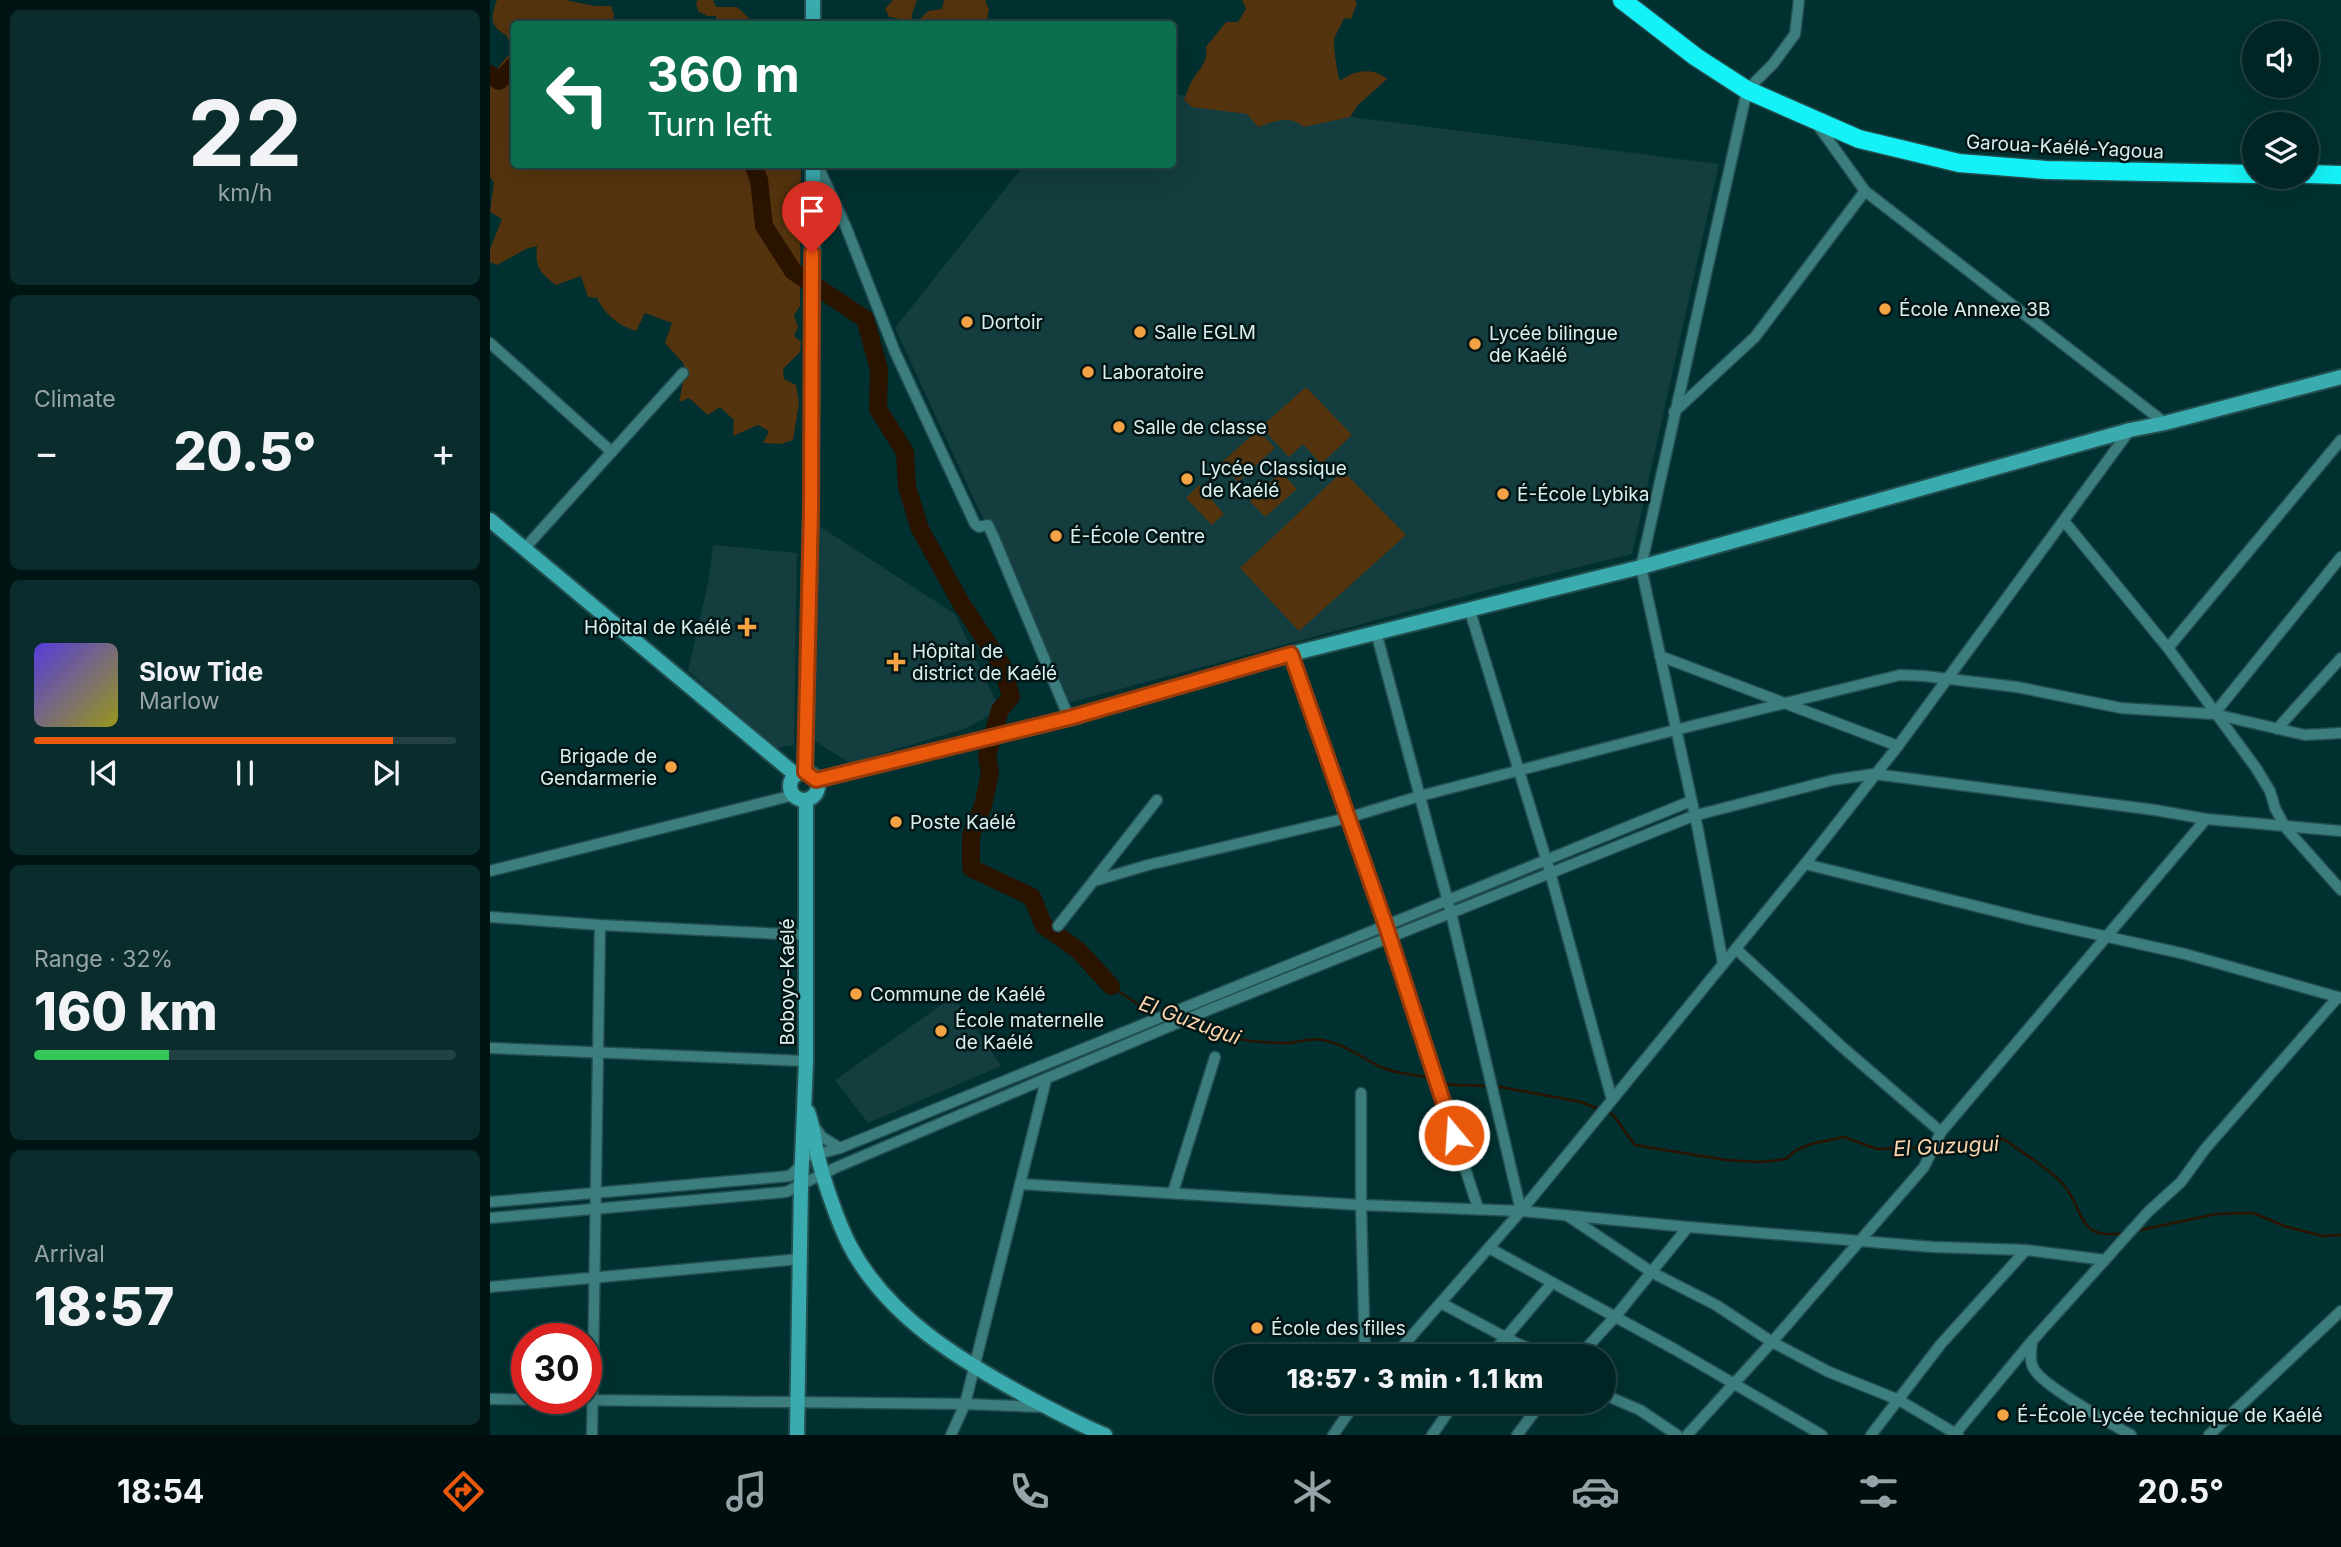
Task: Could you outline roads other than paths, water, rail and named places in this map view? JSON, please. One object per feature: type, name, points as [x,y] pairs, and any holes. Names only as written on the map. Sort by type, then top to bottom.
[{"type":"highway","name":"Garoua-Kaélé-Yagoua","points":[[1622,0],[1696,57],[1747,90],[1860,139],[1959,163],[2046,170],[2242,174]]},
{"type":"highway","points":[[2319,174],[2341,175]]},
{"type":"main road","points":[[813,0],[813,21]]},
{"type":"main road","name":"Boboyo-Kaélé","points":[[801,1185],[806,1061],[805,935],[800,797],[790,785],[806,776],[815,168]]},
{"type":"main road","points":[[806,776],[1069,718],[1291,654],[1640,567],[2130,430],[2341,377]]},
{"type":"main road","points":[[490,520],[806,776],[816,792],[800,797]]},
{"type":"main road","points":[[805,1104],[813,1125],[817,1153],[848,1241],[870,1275],[916,1326],[974,1368],[1105,1435]]},
{"type":"main road","points":[[797,1435],[801,1185]]},
{"type":"street","points":[[1723,963],[1640,567],[1747,90],[1773,64],[1795,34],[1799,0]]},
{"type":"street","points":[[1816,122],[1865,191],[2165,423]]},
{"type":"street","points":[[817,168],[846,227],[895,352],[975,524],[979,527],[988,525],[994,538],[1069,718]]},
{"type":"street","points":[[1674,412],[1755,337],[1865,191]]},
{"type":"street","points":[[490,343],[612,452]]},
{"type":"street","points":[[524,549],[683,373]]},
{"type":"street","points":[[1405,1344],[1521,1210],[1805,864],[1898,746],[2130,430]]},
{"type":"street","points":[[2168,648],[2341,440]]},
{"type":"street","points":[[2064,521],[2168,648],[2256,768],[2270,791],[2285,827],[2341,890]]},
{"type":"street","points":[[2214,714],[2341,558]]},
{"type":"street","points":[[1469,608],[1550,872],[1612,1100]]},
{"type":"street","points":[[1376,632],[1451,913],[1521,1210]]},
{"type":"street","points":[[1291,654],[1386,926],[1478,1208]]},
{"type":"street","points":[[1660,656],[1898,746]]},
{"type":"street","points":[[2277,729],[2341,658]]},
{"type":"street","points":[[1094,881],[1148,865],[1348,818],[1420,796],[1675,730],[1900,676],[1914,675],[2017,687],[2121,708],[2214,714],[2305,735],[2341,733]]},
{"type":"street","points":[[490,1218],[786,1192],[824,1173],[1208,1010],[1390,939],[1550,872],[1693,816],[1833,780],[1874,774],[2206,819],[2341,831]]},
{"type":"street","points":[[490,871],[800,797]]},
{"type":"street","points":[[1058,926],[1157,800]]},
{"type":"street","points":[[490,1202],[790,1176],[802,1163],[817,1153],[840,1147],[1691,801]]},
{"type":"street","points":[[1687,1435],[1924,1167],[1941,1132],[2206,819]]},
{"type":"street","points":[[1564,1214],[1653,1273],[1716,1305],[1772,1342],[1829,1372],[1899,1400],[1956,1434],[2032,1341],[2148,1212],[2180,1182],[2205,1149],[2339,997],[2185,954],[2010,915],[1805,864]]},
{"type":"street","points":[[490,917],[805,935]]},
{"type":"street","points":[[594,1323],[600,925]]},
{"type":"street","points":[[1735,949],[1841,1046],[1941,1132]]},
{"type":"street","points":[[490,1048],[806,1061]]},
{"type":"street","points":[[1173,1192],[1215,1057]]},
{"type":"street","points":[[951,1435],[965,1404],[1046,1080]]},
{"type":"street","points":[[1362,1093],[1361,1205],[1365,1344]]},
{"type":"street","points":[[813,1125],[822,1137],[840,1147]]},
{"type":"street","points":[[1020,1184],[1361,1205],[1521,1210],[1933,1247],[2026,1250],[2105,1260]]},
{"type":"street","points":[[1590,1344],[1653,1273],[1688,1227]]},
{"type":"street","points":[[1489,1248],[1822,1435]]},
{"type":"street","points":[[1871,1435],[1941,1344],[2026,1250]]},
{"type":"street","points":[[490,1287],[800,1259]]},
{"type":"street","points":[[1500,1344],[1551,1284]]},
{"type":"street","points":[[1441,1303],[1521,1344]]},
{"type":"street","points":[[2209,1435],[2341,1311]]},
{"type":"street","points":[[2032,1341],[2031,1360],[2037,1374],[2093,1413],[2131,1435]]},
{"type":"street","points":[[490,1399],[511,1399]]},
{"type":"street","points":[[602,1399],[1047,1407]]},
{"type":"street","points":[[1616,1400],[1640,1410],[1677,1435]]},
{"type":"street","points":[[592,1435],[593,1414]]},
{"type":"street","points":[[1333,1435],[1348,1414]]},
{"type":"street","points":[[1432,1435],[1447,1414]]},
{"type":"street","points":[[1517,1435],[1533,1414]]},
{"type":"waterway","name":"El Guzugui","points":[[490,74],[499,81],[511,69]]},
{"type":"waterway","name":"El Guzugui","points":[[754,168],[759,180],[764,226],[793,271],[865,319],[879,369],[878,409],[905,452],[907,487],[920,529],[961,603],[1002,665],[1011,697],[1000,710],[987,756],[990,773],[983,806],[971,835],[971,868],[1032,897],[1044,926],[1078,950],[1111,986]]},
{"type":"waterway","name":"El Guzugui","points":[[1111,986],[1139,1005],[1160,1013]]},
{"type":"waterway","name":"El Guzugui","points":[[1186,1024],[1223,1036],[1260,1042],[1323,1040],[1346,1048],[1387,1070],[1434,1079]]},
{"type":"waterway","name":"El Guzugui","points":[[1440,1082],[1488,1086]]},
{"type":"waterway","name":"El Guzugui","points":[[1495,1086],[1581,1102],[1601,1110]]},
{"type":"waterway","name":"El Guzugui","points":[[1607,1112],[1613,1115],[1635,1145],[1726,1160],[1761,1162],[1786,1159],[1795,1151],[1811,1144],[1844,1137],[1877,1149],[1932,1147]]},
{"type":"waterway","name":"El Guzugui","points":[[1938,1146],[2004,1139],[2062,1183],[2089,1228],[2108,1234],[2123,1233]]},
{"type":"waterway","name":"El Guzugui","points":[[2136,1231],[2216,1214],[2253,1213],[2287,1227],[2323,1236],[2341,1235]]},
{"type":"place","name":"École Annexe 3B","points":[[1885,309]]},
{"type":"place","name":"Dortoir","points":[[967,322]]},
{"type":"place","name":"Salle EGLM","points":[[1140,332]]},
{"type":"place","name":"Lycée bilingue de Kaélé","points":[[1475,344]]},
{"type":"place","name":"Laboratoire","points":[[1088,372]]},
{"type":"place","name":"Salle de classe","points":[[1119,427]]},
{"type":"place","name":"Lycée Classique de Kaélé","points":[[1187,479]]},
{"type":"place","name":"É-École Lybika","points":[[1503,494]]},
{"type":"place","name":"É-École Centre","points":[[1056,536]]},
{"type":"place","name":"Hôpital de Kaélé","points":[[747,627]]},
{"type":"place","name":"Hôpital de district de Kaélé","points":[[896,662]]},
{"type":"place","name":"Brigade de Gendarmerie","points":[[671,767]]},
{"type":"place","name":"Poste Kaélé","points":[[896,822]]},
{"type":"place","name":"Commune de Kaélé","points":[[856,994]]},
{"type":"place","name":"École maternelle de Kaélé","points":[[941,1031]]},
{"type":"place","name":"École des filles","points":[[1257,1328]]},
{"type":"place","name":"É-École Lycée technique de Kaélé","points":[[2003,1415]]}]
